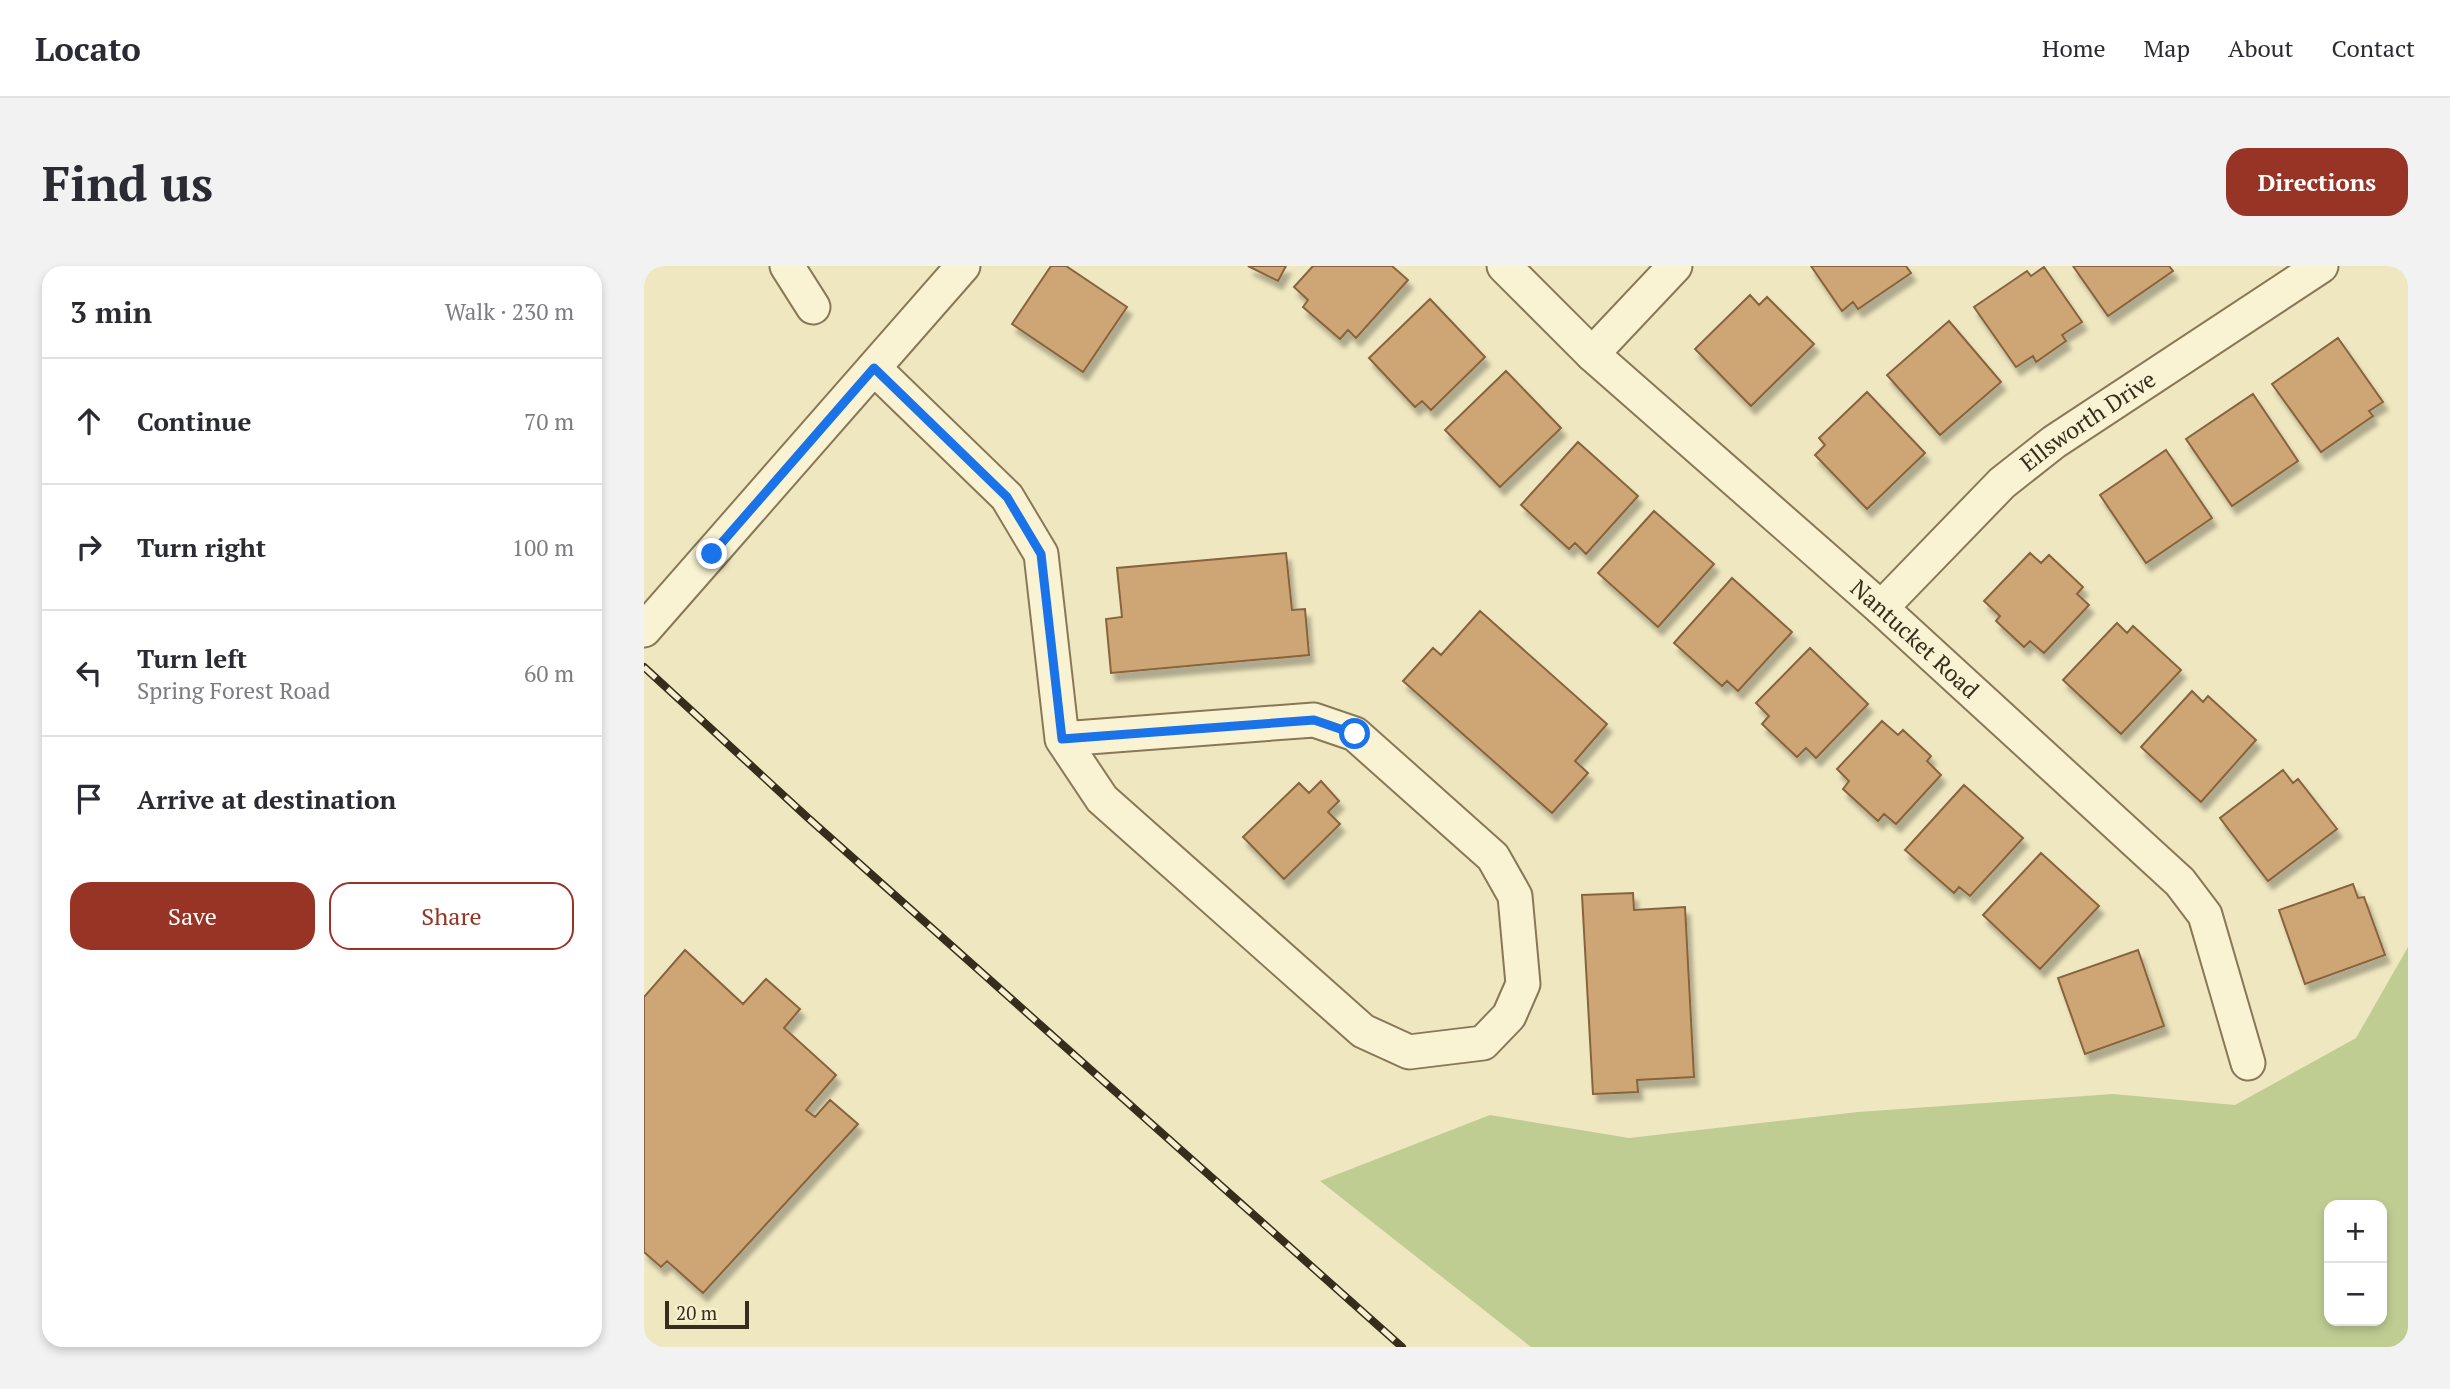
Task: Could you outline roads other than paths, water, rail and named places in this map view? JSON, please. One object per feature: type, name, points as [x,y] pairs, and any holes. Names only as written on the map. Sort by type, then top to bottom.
[{"type":"street","points":[[787,266],[813,307]]},
{"type":"street","points":[[644,630],[963,266]]},
{"type":"street","name":"Nantucket Road","points":[[1504,266],[1592,354],[1881,608],[2180,882],[2205,915],[2248,1063]]},
{"type":"street","points":[[1592,354],[1675,266]]},
{"type":"street","name":"Ellsworth Drive","points":[[1881,608],[2003,483],[2054,442],[2320,266]]},
{"type":"street","points":[[874,368],[1007,497],[1041,554],[1062,739],[1102,799],[1363,1031],[1409,1052],[1483,1043],[1509,1016],[1523,984],[1515,896],[1493,857],[1355,734],[1314,720],[1062,739]]},
{"type":"railway","points":[[644,667],[807,817],[1402,1347]]}]
